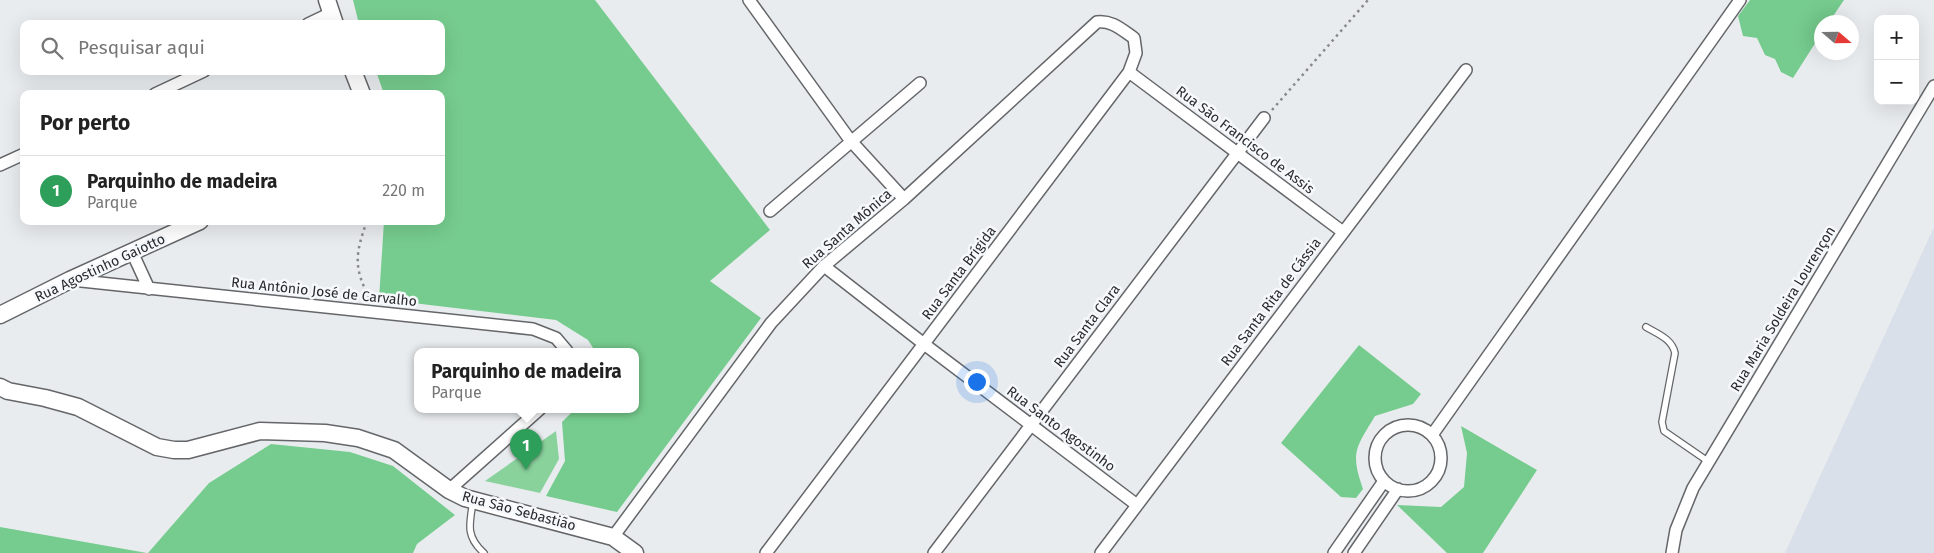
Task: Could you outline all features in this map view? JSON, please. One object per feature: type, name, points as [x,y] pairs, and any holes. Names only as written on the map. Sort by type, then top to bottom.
[{"type":"street","points":[[749,0],[851,141],[904,199]]},
{"type":"street","points":[[1432,435],[1740,0]]},
{"type":"street","points":[[316,20],[331,12]]},
{"type":"street","name":"Rua Santa Brígida","points":[[766,553],[1129,72],[1136,52],[1134,38],[1112,23],[1105,21],[1097,22]]},
{"type":"street","name":"Rua Santa Mônica","points":[[613,536],[772,324],[824,266],[904,199],[1097,22]]},
{"type":"street","name":"Rua Santa Rita de Cássia","points":[[1101,553],[1466,70]]},
{"type":"street","name":"Rua São Francisco de Assis","points":[[1129,72],[1343,232]]},
{"type":"street","points":[[164,90],[195,75]]},
{"type":"street","points":[[355,75],[361,90]]},
{"type":"street","points":[[770,211],[920,84]]},
{"type":"street","name":"Rua Maria Soldeira Lourençon","points":[[1672,553],[1676,530],[1693,488],[1934,86]]},
{"type":"street","name":"Rua Santa Clara","points":[[934,553],[1264,118]]},
{"type":"street","points":[[0,165],[20,156]]},
{"type":"street","name":"Rua Agostinho Gaiotto","points":[[0,315],[70,280],[191,225]]},
{"type":"street","points":[[132,252],[149,288]]},
{"type":"street","name":"Rua Santo Agostinho","points":[[824,266],[1137,505]]},
{"type":"street","name":"Rua Antônio José de Carvalho","points":[[70,280],[533,329],[556,338],[564,348]]},
{"type":"street","name":"Rua São Sebastião","points":[[4,389],[78,408],[157,447],[174,450],[188,450],[260,431],[326,433],[358,438],[394,450],[449,490],[473,500],[613,536],[635,553]]},
{"type":"street","points":[[449,490],[536,413]]},
{"type":"street","points":[[1408,425],[1419,427],[1432,435],[1438,444],[1441,455],[1440,466],[1436,476],[1428,484],[1419,489],[1408,491],[1398,489],[1384,481],[1378,472],[1375,461],[1376,450],[1380,440],[1388,432],[1408,425]]},
{"type":"street","points":[[1334,553],[1384,481]]},
{"type":"street","points":[[1354,553],[1398,489]]},
{"type":"lane","points":[[1646,327],[1674,346],[1675,353],[1662,422],[1664,431],[1709,462]]},
{"type":"lane","points":[[473,500],[470,516],[470,533],[474,544],[484,553]]},
{"type":"path","points":[[1264,118],[1368,0]]},
{"type":"path","points":[[366,225],[357,256],[358,275],[370,299],[382,314]]},
{"type":"shaded area","points":[[1934,227],[1934,553],[1785,553]]},
{"type":"green space","points":[[353,0],[595,0],[770,230],[710,281],[761,318],[617,512],[546,496],[565,461],[562,422],[571,413],[639,413],[639,348],[593,348],[588,340],[556,320],[379,299],[384,225],[445,225],[445,90],[383,90],[377,75],[445,75],[445,20],[358,20]]},
{"type":"green space","points":[[1750,0],[1844,0],[1834,15],[1814,15],[1814,45],[1793,78],[1781,72],[1775,59],[1765,55],[1757,38],[1743,36],[1738,16]]},
{"type":"green space","points":[[1359,345],[1421,394],[1413,404],[1375,416],[1359,443],[1357,451],[1357,466],[1363,489],[1356,498],[1341,497],[1281,443]]},
{"type":"green space","points":[[1461,426],[1537,470],[1483,553],[1447,553],[1397,505],[1441,507],[1464,487],[1467,453]]},
{"type":"green space","points":[[556,431],[559,459],[540,493],[485,481]]},
{"type":"green space","points":[[271,444],[350,452],[393,466],[455,515],[417,544],[413,553],[148,553],[209,483]]},
{"type":"green space","points":[[0,527],[147,553],[0,553]]},
{"type":"place","name":"Parquinho de madeira","points":[[526,470]]}]
